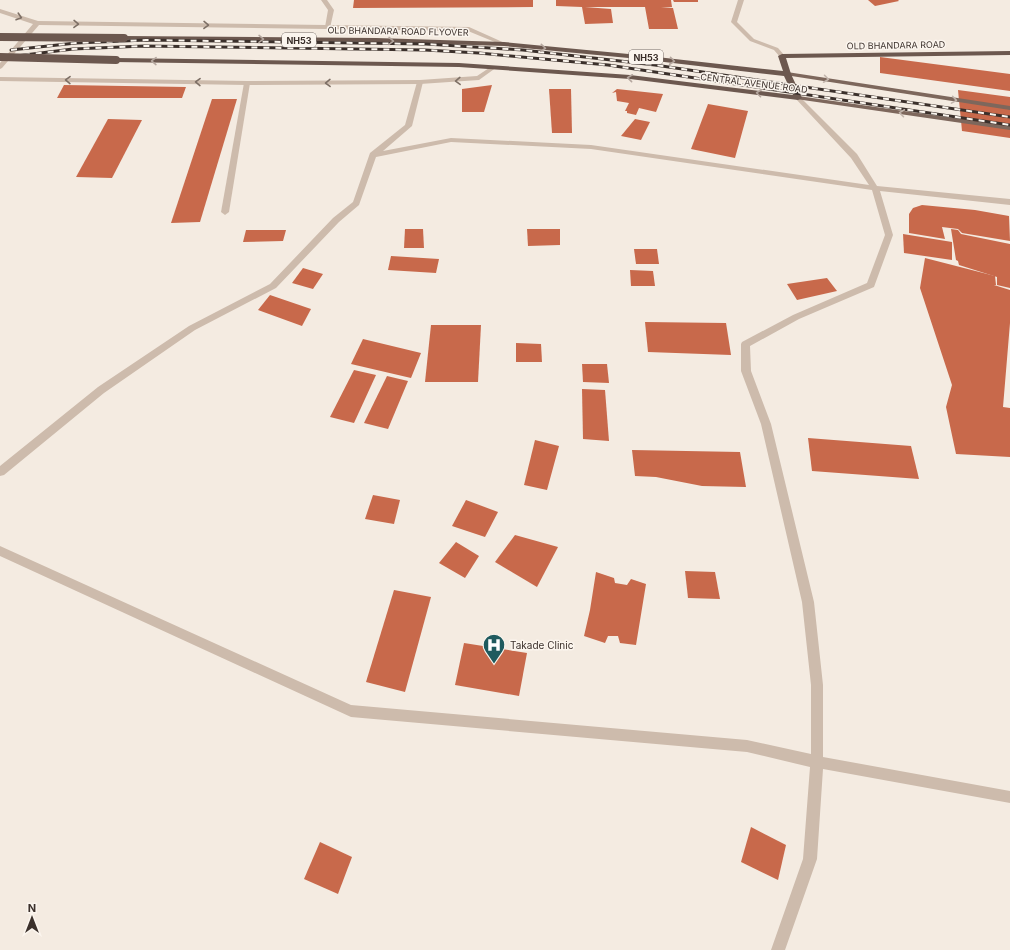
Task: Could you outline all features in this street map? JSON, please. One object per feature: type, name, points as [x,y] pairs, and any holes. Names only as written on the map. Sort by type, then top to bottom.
[{"type":"highway","name":"OLD BHANDARA ROAD FLYOVER","points":[[0,37],[474,42],[504,44]]},
{"type":"highway","name":"NH53","points":[[504,44],[639,57],[787,74]]},
{"type":"highway","name":"OLD BHANDARA ROAD","points":[[782,56],[1010,53]]},
{"type":"highway","points":[[782,56],[787,74],[798,98]]},
{"type":"highway","points":[[0,57],[459,65],[494,68]]},
{"type":"highway","name":"CENTRAL AVENUE ROAD","points":[[494,68],[630,78],[798,98]]},
{"type":"main road","name":"CENTRAL AVENUE ROAD","points":[[787,74],[1010,108]]},
{"type":"main road","name":"CENTRAL AVENUE ROAD","points":[[798,98],[1010,128]]},
{"type":"street","points":[[324,0],[331,10],[328,27]]},
{"type":"street","points":[[741,0],[734,22],[752,40],[776,49],[782,56]]},
{"type":"street","points":[[0,10],[37,23],[469,29],[504,44]]},
{"type":"street","points":[[0,67],[37,23]]},
{"type":"street","points":[[0,79],[247,83],[420,82],[479,78],[494,68]]},
{"type":"street","points":[[0,472],[101,390],[192,328],[273,286],[336,220],[356,204],[373,154],[408,126],[420,82]]},
{"type":"street","points":[[225,212],[247,83]]},
{"type":"street","points":[[778,950],[810,859],[817,762],[818,685],[808,602],[766,424],[746,371],[745,344],[796,317],[872,285],[889,235],[875,188],[854,156],[798,98]]},
{"type":"street","points":[[373,154],[451,140],[591,147],[875,188],[1010,202]]},
{"type":"street","points":[[0,550],[351,711],[747,746],[817,762],[1010,797]]},
{"type":"building","points":[[354,0],[533,0],[533,7],[353,8]]},
{"type":"building","points":[[556,0],[671,0],[672,7],[661,7],[673,8],[678,29],[649,29],[645,7],[585,7],[611,9],[613,23],[585,24],[582,7],[556,6]]},
{"type":"building","points":[[673,0],[698,0],[698,2],[674,2]]},
{"type":"building","points":[[868,0],[898,0],[899,1],[875,6]]},
{"type":"building","points":[[880,57],[1010,74],[1010,91],[880,73]]},
{"type":"building","points":[[64,85],[186,87],[182,98],[57,98]]},
{"type":"building","points":[[492,85],[484,112],[462,112],[462,89]]},
{"type":"building","points":[[549,89],[571,89],[572,133],[552,133]]},
{"type":"building","points":[[617,89],[663,94],[656,112],[639,108],[636,115],[625,111],[629,103],[617,101],[616,92],[612,93]]},
{"type":"building","points":[[958,90],[1010,97],[1010,138],[962,131]]},
{"type":"building","points":[[212,99],[237,99],[200,222],[171,223]]},
{"type":"building","points":[[708,104],[748,111],[735,158],[691,149]]},
{"type":"building","points":[[108,119],[142,120],[112,178],[76,177]]},
{"type":"building","points":[[635,119],[650,122],[641,140],[621,136]]},
{"type":"building","points":[[922,205],[975,210],[1009,216],[1010,241],[962,233],[958,229],[942,227],[945,239],[909,233],[909,214],[913,208]]},
{"type":"building","points":[[405,229],[423,229],[424,248],[404,248]]},
{"type":"building","points":[[527,229],[560,229],[560,245],[528,246]]},
{"type":"building","points":[[951,229],[958,230],[961,234],[1010,244],[1010,288],[997,285],[997,277],[959,265],[958,261],[956,260]]},
{"type":"building","points":[[246,230],[286,230],[283,241],[243,242]]},
{"type":"building","points":[[903,234],[952,242],[952,260],[904,253]]},
{"type":"building","points":[[634,249],[657,249],[659,264],[636,264]]},
{"type":"building","points":[[391,256],[439,259],[436,273],[388,270]]},
{"type":"building","points":[[925,258],[995,276],[996,285],[994,285],[1010,290],[1010,323],[1003,407],[1010,408],[1010,457],[956,454],[946,407],[952,385],[920,288]]},
{"type":"building","points":[[303,268],[323,274],[313,289],[292,283]]},
{"type":"building","points":[[630,270],[653,271],[655,286],[631,286]]},
{"type":"building","points":[[827,278],[837,291],[797,300],[787,284]]},
{"type":"building","points":[[270,295],[311,309],[302,326],[258,310]]},
{"type":"building","points":[[645,322],[726,323],[731,355],[648,352]]},
{"type":"building","points":[[431,325],[481,325],[478,382],[425,382]]},
{"type":"building","points":[[363,339],[421,353],[411,378],[351,364]]},
{"type":"building","points":[[516,343],[541,344],[542,362],[516,362]]},
{"type":"building","points":[[582,364],[607,364],[609,383],[583,382]]},
{"type":"building","points":[[354,370],[376,375],[354,423],[330,417]]},
{"type":"building","points":[[387,376],[408,381],[388,429],[364,423]]},
{"type":"building","points":[[582,389],[605,390],[609,441],[583,439]]},
{"type":"building","points":[[808,438],[911,446],[919,479],[812,471]]},
{"type":"building","points":[[535,440],[559,446],[547,490],[524,485]]},
{"type":"building","points":[[632,450],[740,452],[746,487],[702,486],[656,477],[635,476]]},
{"type":"building","points":[[373,495],[400,500],[394,524],[365,519]]},
{"type":"building","points":[[466,500],[498,512],[485,537],[452,526]]},
{"type":"building","points":[[515,535],[558,547],[537,587],[495,562]]},
{"type":"building","points":[[456,542],[479,556],[465,578],[439,563]]},
{"type":"building","points":[[685,571],[715,572],[720,599],[688,598]]},
{"type":"building","points":[[596,572],[614,578],[615,583],[627,585],[631,579],[646,584],[636,645],[620,643],[618,636],[608,636],[605,643],[584,636]]},
{"type":"building","points":[[394,590],[431,597],[405,692],[366,682]]},
{"type":"building","points":[[464,643],[527,653],[519,696],[455,685]]},
{"type":"building","points":[[751,827],[786,845],[778,880],[741,862]]},
{"type":"building","points":[[320,842],[352,857],[338,894],[304,879]]},
{"type":"railway","points":[[11,50],[76,43],[146,40],[426,44],[523,50],[655,65],[1010,117]]},
{"type":"railway","points":[[0,58],[73,49],[144,46],[425,50],[479,53],[608,65],[1010,125]]},
{"type":"place","name":"Takade Clinic","points":[[494,664]]}]
